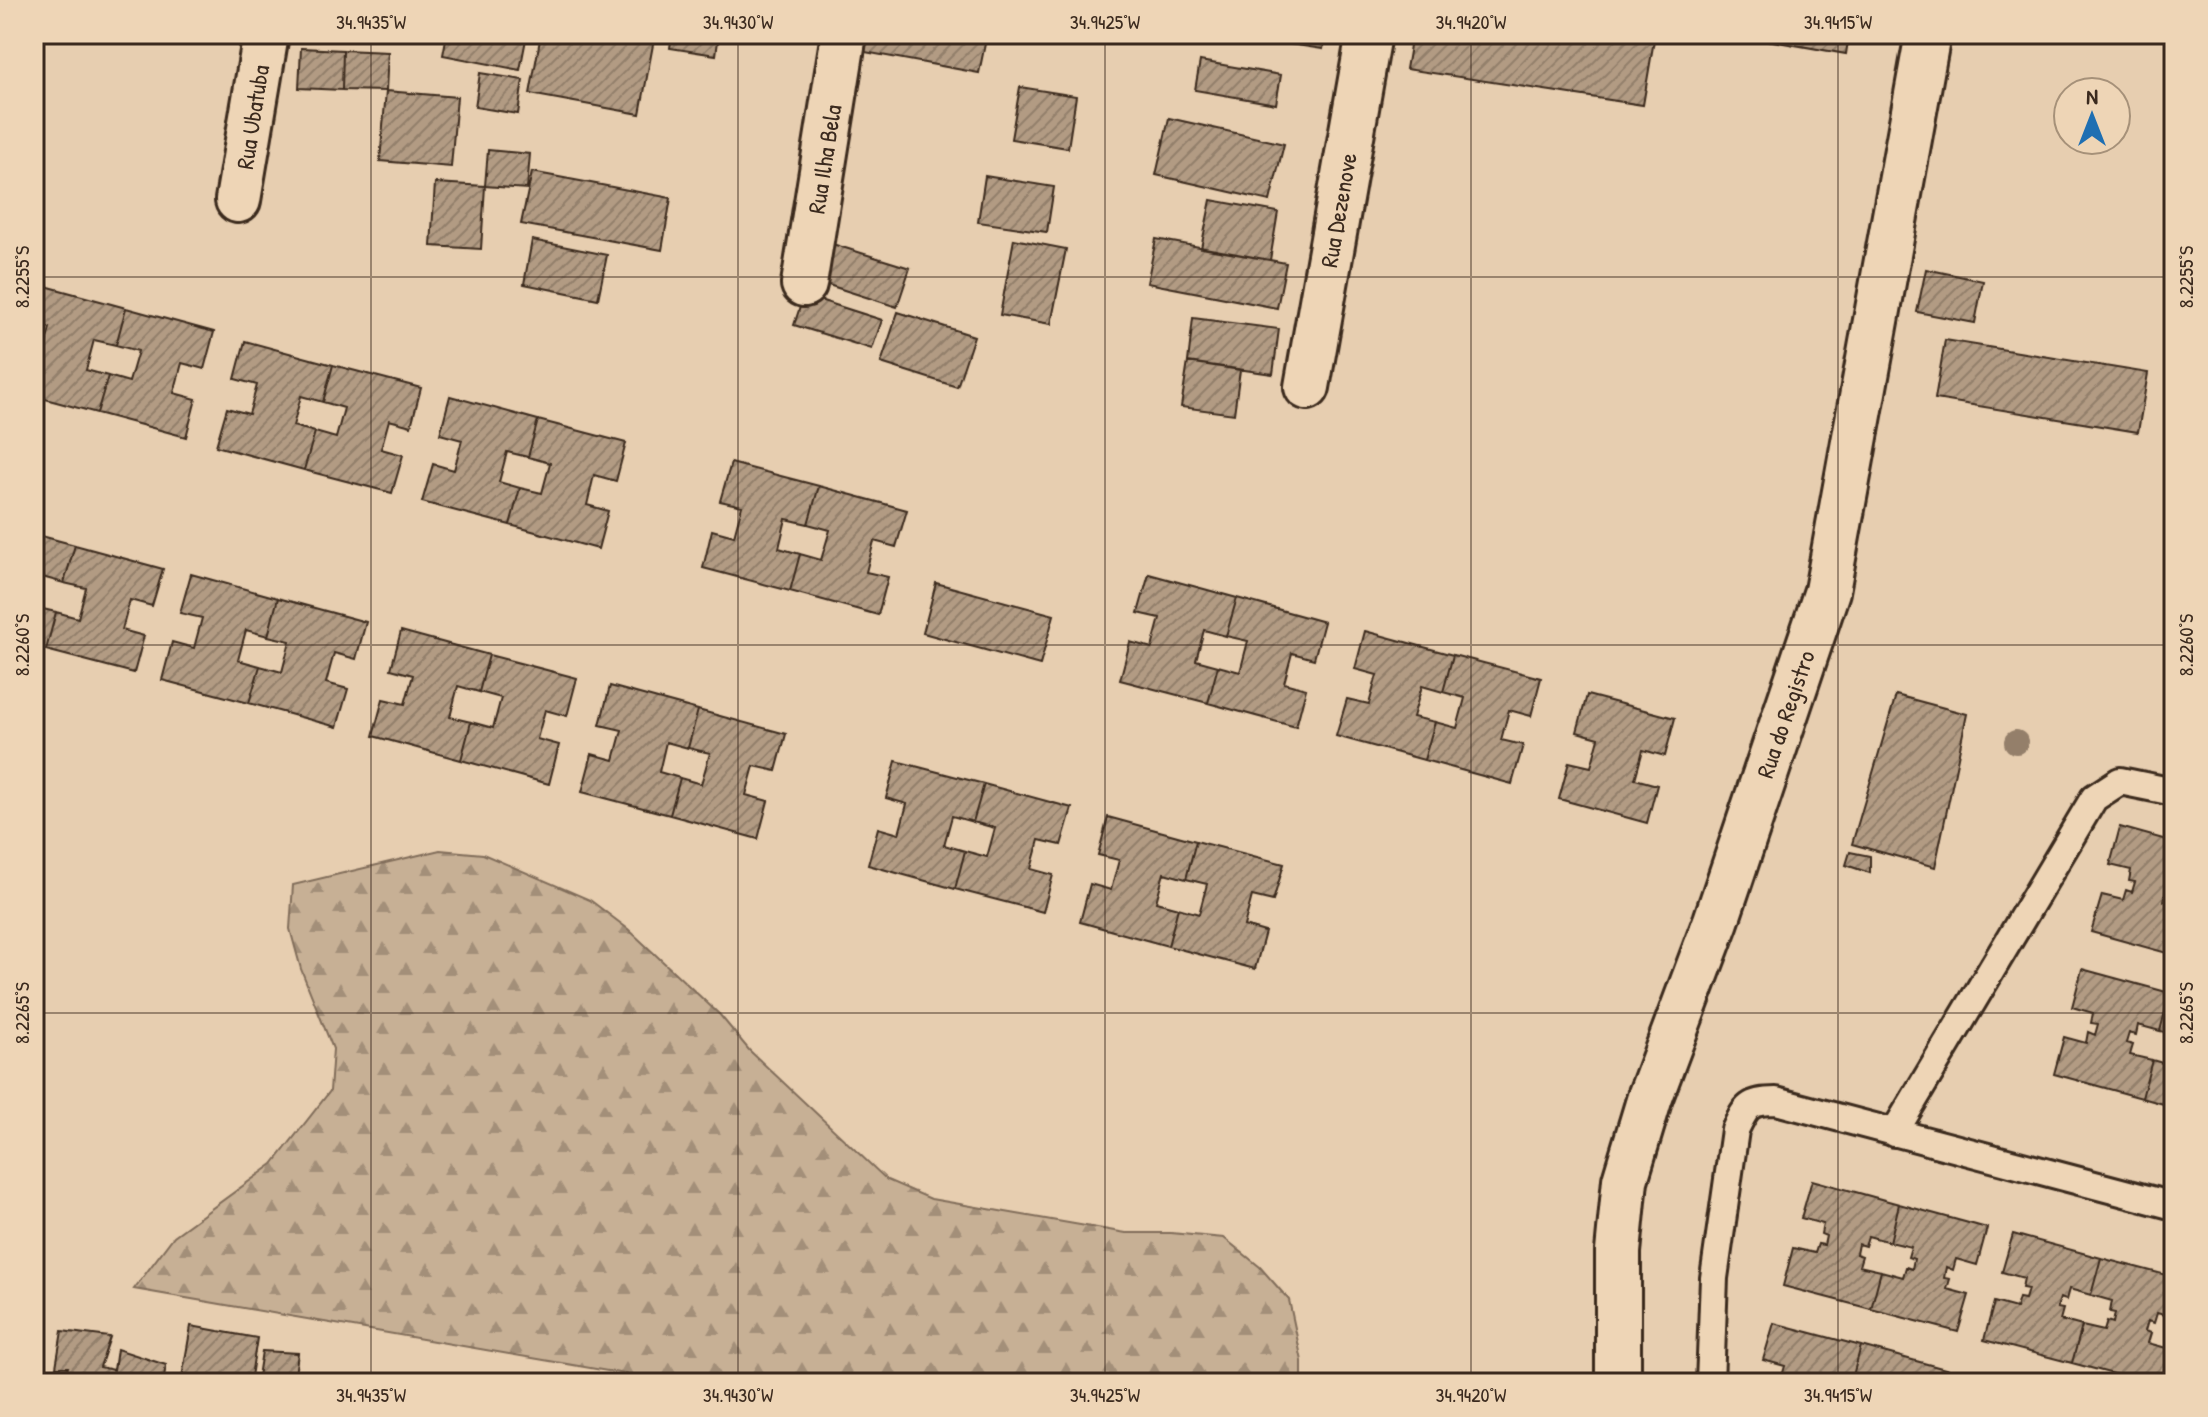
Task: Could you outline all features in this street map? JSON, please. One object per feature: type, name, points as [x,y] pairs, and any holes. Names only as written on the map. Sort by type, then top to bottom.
[{"type":"street","name":"Rua Ubatuba","points":[[238,200],[266,34]]},
{"type":"street","name":"Rua Ilha Bela","points":[[804,284],[844,34]]},
{"type":"street","name":"Rua Dezenove","points":[[1307,387],[1369,34]]},
{"type":"street","name":"Rua do Registro","points":[[1618,1383],[1618,1252],[1625,1180],[1650,1097],[1716,921],[1827,591],[1928,34]]},
{"type":"lane","points":[[1894,1133],[2094,798],[2120,781],[2174,792]]},
{"type":"lane","points":[[1710,1383],[1714,1278],[1735,1130],[1744,1110],[1757,1101],[1776,1101],[2174,1206]]},
{"type":"green space","points":[[440,850],[483,854],[590,900],[628,929],[720,1015],[749,1050],[887,1180],[931,1199],[1126,1233],[1224,1238],[1260,1267],[1289,1300],[1302,1361],[1302,1383],[677,1383],[134,1289],[174,1236],[273,1164],[330,1091],[333,1049],[301,969],[290,929],[293,885]]},
{"type":"building","points":[[447,34],[527,34],[520,70],[443,55]]},
{"type":"building","points":[[541,34],[655,34],[640,114],[530,94]]},
{"type":"building","points":[[672,34],[719,34],[716,55],[670,48]]},
{"type":"building","points":[[868,34],[987,34],[979,73],[865,52]]},
{"type":"building","points":[[1271,34],[1326,34],[1323,49],[1270,41]]},
{"type":"building","points":[[1412,34],[1655,34],[1643,105],[1406,69]]},
{"type":"building","points":[[1733,34],[1849,34],[1846,54]]},
{"type":"building","points":[[301,48],[343,50],[342,90],[299,88]]},
{"type":"building","points":[[343,50],[388,52],[386,91],[342,90]]},
{"type":"building","points":[[1200,61],[1281,75],[1276,104],[1195,90]]},
{"type":"building","points":[[480,73],[523,80],[518,114],[475,107]]},
{"type":"building","points":[[1020,87],[1076,96],[1068,148],[1011,139]]},
{"type":"building","points":[[386,91],[457,97],[451,167],[380,161]]},
{"type":"building","points":[[1169,118],[1284,144],[1270,201],[1156,175]]},
{"type":"building","points":[[488,150],[530,154],[527,189],[485,186]]},
{"type":"building","points":[[532,172],[671,198],[662,250],[521,224]]},
{"type":"building","points":[[985,176],[1054,187],[1047,232],[978,222]]},
{"type":"building","points":[[435,183],[485,186],[481,249],[431,246]]},
{"type":"building","points":[[1211,200],[1278,212],[1270,260],[1201,248]]},
{"type":"building","points":[[1014,239],[1066,249],[1051,324],[1000,315]]},
{"type":"building","points":[[1156,239],[1286,263],[1277,308],[1147,283]]},
{"type":"building","points":[[532,240],[607,255],[598,299],[524,284]]},
{"type":"building","points":[[829,243],[910,268],[897,307],[816,281]]},
{"type":"building","points":[[1926,269],[1983,281],[1975,323],[1917,312]]},
{"type":"building","points":[[38,284],[126,308],[116,345],[94,340],[86,370],[108,376],[97,413],[34,396],[34,356],[42,358],[50,328],[34,324],[34,299]]},
{"type":"building","points":[[804,295],[882,320],[872,349],[794,325]]},
{"type":"building","points":[[126,308],[214,332],[204,369],[182,363],[174,393],[196,399],[186,437],[97,413],[108,376],[129,382],[138,351],[116,345]]},
{"type":"building","points":[[898,312],[974,336],[957,387],[881,363]]},
{"type":"building","points":[[1193,318],[1279,329],[1273,374],[1188,362]]},
{"type":"building","points":[[1945,340],[2148,373],[2138,432],[1935,399]]},
{"type":"building","points":[[245,341],[333,365],[323,402],[301,396],[293,426],[315,432],[304,470],[216,446],[227,408],[249,414],[257,385],[235,379]]},
{"type":"building","points":[[1188,362],[1240,370],[1234,414],[1181,407]]},
{"type":"building","points":[[333,365],[421,388],[411,426],[389,420],[381,449],[403,455],[392,493],[304,470],[315,432],[336,438],[344,408],[323,402]]},
{"type":"building","points":[[450,396],[538,420],[528,457],[507,452],[499,482],[520,488],[510,525],[422,502],[433,464],[454,470],[462,440],[440,434]]},
{"type":"building","points":[[538,420],[626,443],[616,481],[594,475],[587,505],[608,511],[598,549],[510,525],[520,488],[542,493],[550,463],[528,457]]},
{"type":"building","points":[[731,463],[819,486],[808,524],[786,519],[779,548],[800,554],[790,591],[703,568],[712,530],[734,536],[742,506],[720,501]]},
{"type":"building","points":[[819,486],[907,510],[896,547],[874,541],[866,572],[888,577],[878,615],[790,591],[800,554],[821,560],[830,530],[808,524]]},
{"type":"building","points":[[34,534],[75,545],[64,583],[42,577],[34,607]]},
{"type":"building","points":[[75,545],[163,569],[152,606],[130,600],[122,630],[144,636],[134,673],[46,650],[56,612],[78,618],[86,588],[64,583]]},
{"type":"building","points":[[191,574],[278,598],[268,636],[246,630],[238,660],[260,666],[249,703],[162,680],[172,642],[194,648],[202,618],[180,613]]},
{"type":"building","points":[[1149,574],[1237,598],[1226,636],[1204,630],[1196,660],[1218,666],[1208,703],[1120,680],[1130,642],[1152,648],[1160,618],[1138,613]]},
{"type":"building","points":[[936,583],[1054,615],[1040,665],[923,633]]},
{"type":"building","points":[[278,598],[366,622],[356,659],[334,653],[326,683],[348,689],[337,727],[249,703],[260,666],[282,672],[290,641],[268,636]]},
{"type":"building","points":[[1237,598],[1324,622],[1314,659],[1292,653],[1284,683],[1306,689],[1296,727],[1208,703],[1218,666],[1240,672],[1248,641],[1226,636]]},
{"type":"building","points":[[34,607],[56,612],[46,650],[34,646]]},
{"type":"building","points":[[401,631],[489,655],[479,692],[458,686],[450,717],[471,722],[461,760],[373,736],[383,699],[405,704],[413,675],[391,669]]},
{"type":"building","points":[[1365,631],[1453,655],[1443,692],[1422,686],[1413,717],[1435,722],[1424,760],[1336,736],[1347,699],[1369,704],[1377,675],[1355,669]]},
{"type":"building","points":[[489,655],[577,678],[567,716],[545,710],[537,739],[559,745],[549,784],[461,760],[471,722],[493,728],[501,698],[479,692]]},
{"type":"building","points":[[1453,655],[1541,678],[1531,716],[1509,710],[1501,740],[1523,745],[1512,784],[1424,760],[1435,722],[1457,728],[1465,698],[1443,692]]},
{"type":"building","points":[[610,686],[698,710],[688,748],[666,742],[659,772],[680,778],[670,815],[582,792],[592,754],[614,760],[622,730],[600,725]]},
{"type":"building","points":[[1587,695],[1675,718],[1665,756],[1643,750],[1635,779],[1657,785],[1647,823],[1559,799],[1569,762],[1591,767],[1599,738],[1577,732]]},
{"type":"building","points":[[1896,695],[1967,714],[1935,867],[1852,844]]},
{"type":"building","points":[[698,710],[786,734],[776,771],[754,766],[746,795],[768,801],[758,839],[670,815],[680,778],[701,784],[710,753],[688,748]]},
{"type":"building","points":[[896,761],[984,784],[973,822],[952,816],[944,845],[965,851],[955,889],[868,865],[878,828],[899,834],[907,804],[886,798]]},
{"type":"building","points":[[984,784],[1072,808],[1061,845],[1039,840],[1031,869],[1053,875],[1043,912],[955,889],[965,851],[987,857],[995,828],[973,822]]},
{"type":"building","points":[[1108,817],[1196,841],[1186,879],[1164,873],[1156,902],[1178,908],[1168,946],[1080,922],[1090,884],[1111,890],[1119,860],[1098,855]]},
{"type":"building","points":[[2120,827],[2174,842],[2174,888],[2173,893],[2166,890],[2164,901],[2170,902],[2168,912],[2174,914],[2174,955],[2091,932],[2102,895],[2123,900],[2126,890],[2132,892],[2135,882],[2129,881],[2131,870],[2110,865]]},
{"type":"building","points":[[1196,841],[1284,864],[1273,901],[1252,896],[1244,926],[1265,932],[1255,969],[1168,946],[1178,908],[1199,914],[1207,884],[1186,879]]},
{"type":"building","points":[[1850,852],[1870,856],[1870,873],[1846,865]]},
{"type":"building","points":[[2082,969],[2170,993],[2160,1031],[2138,1025],[2136,1035],[2129,1033],[2126,1043],[2133,1045],[2130,1055],[2152,1060],[2142,1098],[2054,1074],[2064,1037],[2086,1043],[2088,1032],[2095,1035],[2098,1024],[2091,1023],[2093,1013],[2072,1007]]},
{"type":"building","points":[[2170,993],[2174,994],[2174,1034],[2160,1031]]},
{"type":"building","points":[[2152,1060],[2174,1064],[2174,1107],[2142,1098]]},
{"type":"building","points":[[1812,1180],[1899,1204],[1890,1242],[1868,1236],[1865,1246],[1858,1244],[1856,1254],[1862,1256],[1859,1266],[1881,1271],[1871,1309],[1783,1286],[1793,1248],[1815,1253],[1818,1244],[1824,1245],[1826,1236],[1821,1234],[1823,1224],[1801,1218]]},
{"type":"building","points":[[1899,1204],[1987,1228],[1977,1265],[1956,1259],[1953,1270],[1946,1267],[1944,1278],[1950,1279],[1947,1289],[1969,1295],[1958,1332],[1871,1309],[1881,1271],[1903,1277],[1906,1267],[1912,1269],[1914,1259],[1908,1257],[1911,1247],[1890,1242]]},
{"type":"building","points":[[2013,1234],[2101,1258],[2091,1295],[2069,1289],[2066,1300],[2060,1298],[2057,1308],[2063,1309],[2060,1320],[2082,1326],[2072,1363],[1984,1340],[1994,1302],[2016,1308],[2019,1298],[2025,1299],[2028,1289],[2022,1288],[2024,1278],[2002,1272]]},
{"type":"building","points":[[2101,1258],[2174,1277],[2174,1318],[2157,1313],[2154,1323],[2148,1321],[2145,1331],[2151,1333],[2148,1343],[2170,1349],[2161,1383],[2147,1383],[2072,1363],[2082,1326],[2104,1331],[2107,1321],[2113,1323],[2115,1313],[2110,1312],[2112,1301],[2091,1295]]},
{"type":"building","points":[[1774,1323],[1861,1346],[1851,1383],[1829,1378],[1828,1383],[1787,1383],[1788,1378],[1782,1376],[1785,1366],[1763,1360]]},
{"type":"building","points":[[191,1326],[257,1338],[250,1383],[181,1383]]},
{"type":"building","points":[[62,1331],[110,1337],[100,1367],[114,1370],[117,1349],[166,1365],[163,1383],[64,1383],[68,1367],[56,1367]]},
{"type":"building","points":[[1861,1346],[1949,1370],[1945,1383],[1851,1383]]},
{"type":"building","points":[[262,1351],[298,1353],[294,1383],[257,1383]]},
{"type":"building","points":[[1975,1376],[2000,1383],[1973,1383]]}]
